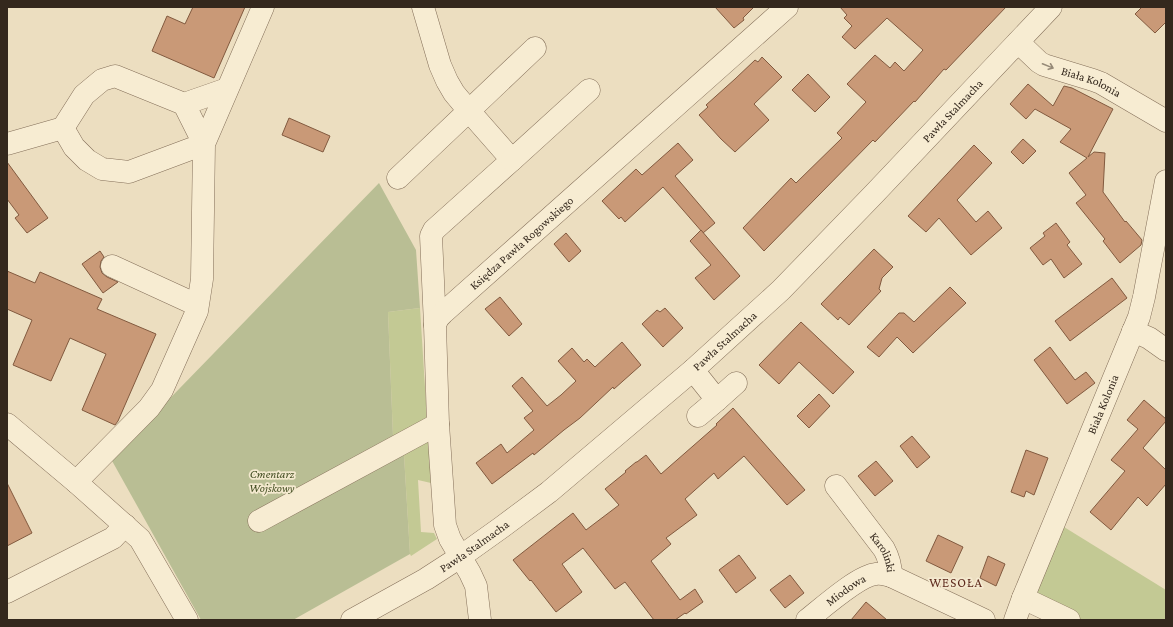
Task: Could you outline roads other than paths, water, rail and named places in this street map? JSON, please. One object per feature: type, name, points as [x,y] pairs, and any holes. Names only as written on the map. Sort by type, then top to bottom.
[{"type":"street","points":[[76,482],[149,408],[162,390],[196,311],[202,279],[204,144],[263,7]]},
{"type":"street","points":[[423,7],[440,65],[447,81],[454,93],[512,160]]},
{"type":"street","name":"Księdza Pawła Rogowskiego","points":[[435,325],[438,318],[443,313],[787,7]]},
{"type":"street","name":"Pawła Stalmacha","points":[[352,620],[460,557],[502,527],[549,492],[693,370],[781,290],[1051,7]]},
{"type":"street","name":"Biała Kolonia","points":[[1018,42],[1044,65],[1101,83],[1166,121]]},
{"type":"street","points":[[398,178],[535,48]]},
{"type":"street","points":[[7,144],[62,128],[84,95],[102,80],[115,76],[184,104],[227,89]]},
{"type":"street","points":[[480,620],[476,586],[450,539],[445,525],[438,424],[431,236],[434,230],[589,90]]},
{"type":"street","points":[[184,104],[204,144]]},
{"type":"street","points":[[62,128],[74,147],[87,160],[102,169],[128,172],[204,144]]},
{"type":"street","name":"Biała Kolonia","points":[[1015,620],[1022,598],[1139,317],[1166,181]]},
{"type":"street","points":[[112,266],[198,305]]},
{"type":"street","points":[[1133,331],[1148,338],[1166,350]]},
{"type":"street","points":[[693,370],[717,400]]},
{"type":"street","points":[[698,416],[736,383]]},
{"type":"street","points":[[7,424],[126,525],[140,539],[187,620]]},
{"type":"street","points":[[260,521],[438,424]]},
{"type":"street","name":"Karolinki","points":[[836,486],[884,549],[891,565],[891,576],[984,620]]},
{"type":"street","points":[[7,592],[114,538],[126,525]]},
{"type":"street","name":"Miodowa","points":[[807,620],[860,579],[875,574],[891,576]]},
{"type":"street","points":[[1022,598],[1069,620]]},
{"type":"district","name":"WESOŁA","points":[[956,582]]},
{"type":"park label","name":"Cmentarz Wojskowy","points":[[272,481]]}]
